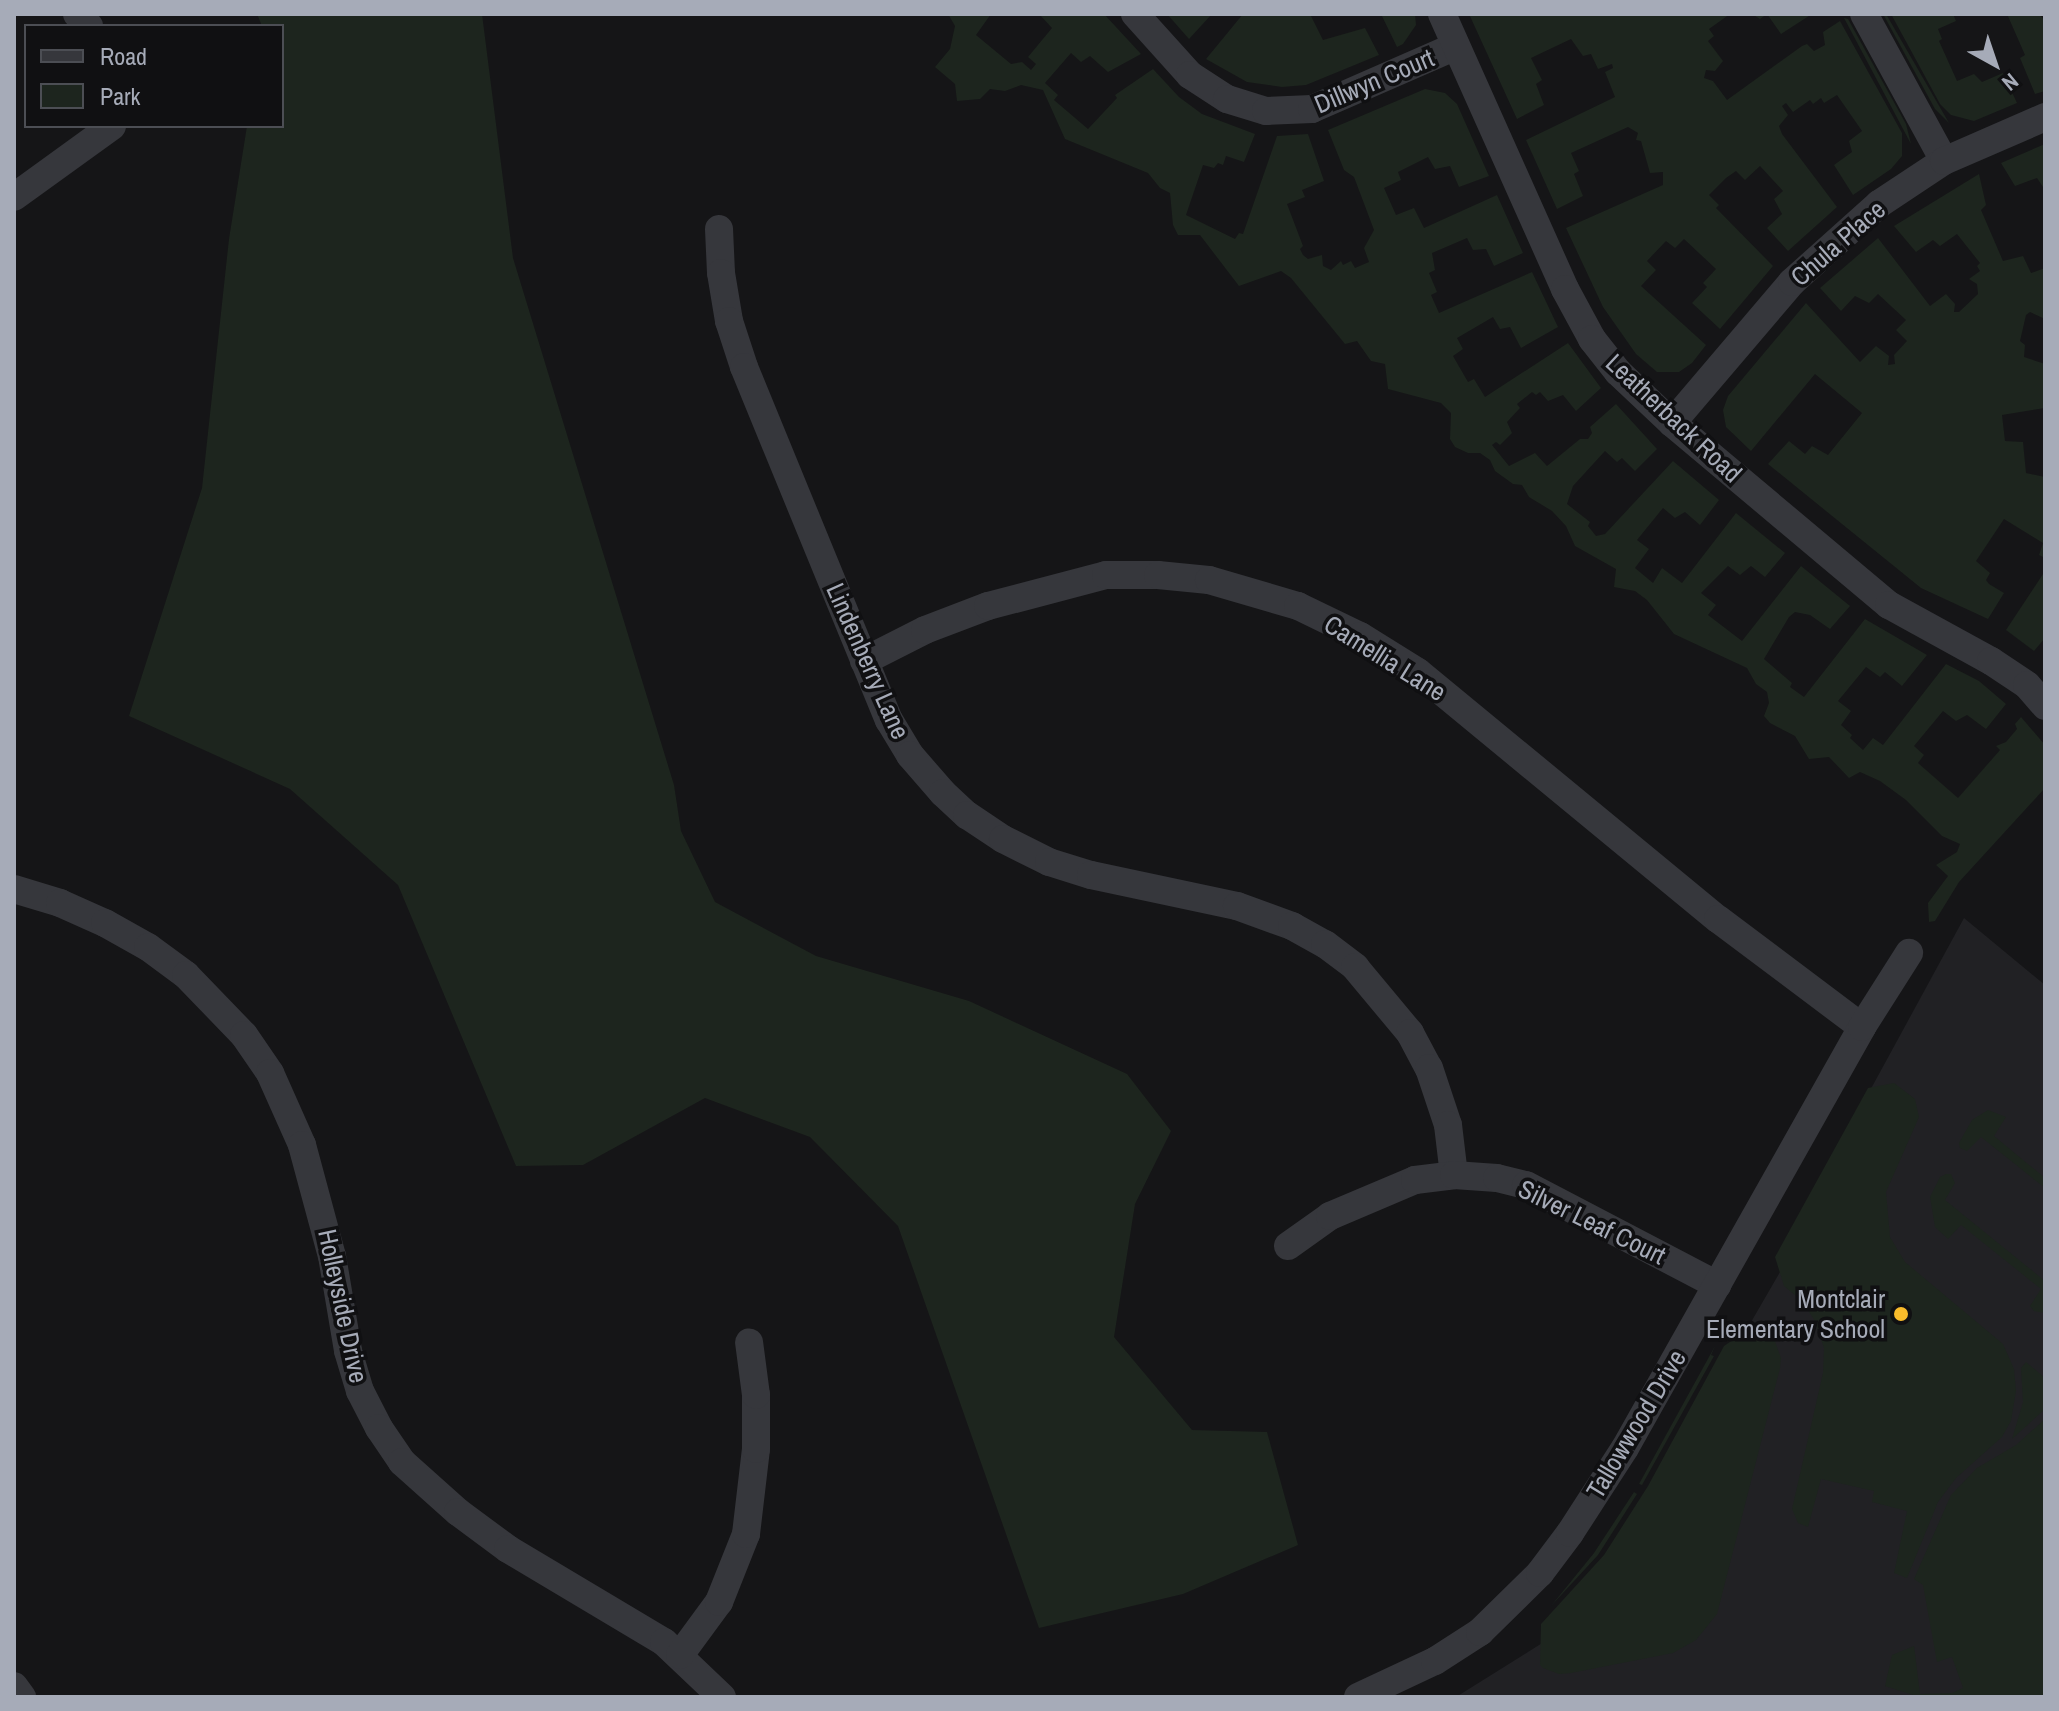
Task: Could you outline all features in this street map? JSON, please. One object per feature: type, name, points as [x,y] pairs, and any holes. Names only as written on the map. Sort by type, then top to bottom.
[{"type":"street","name":"Dillwyn Court","points":[[1135,14],[1190,75],[1227,99],[1266,111],[1312,109],[1456,46]]},
{"type":"street","name":"Leatherback Road","points":[[1442,14],[1565,289],[1592,339],[1618,372],[1672,423],[1889,605],[1991,661],[2027,685],[2045,706]]},
{"type":"street","points":[[1864,14],[1944,161]]},
{"type":"street","name":"Chula Place","points":[[1672,423],[1795,278],[1879,204],[1944,161],[2045,117]]},
{"type":"street","points":[[14,197],[109,128]]},
{"type":"street","name":"Lindenberry Lane","points":[[719,229],[725,297],[744,367],[889,720],[910,755],[943,793],[1003,839],[1049,862],[1091,875],[1237,906],[1292,926],[1325,944],[1355,967],[1387,1001],[1429,1068],[1448,1125],[1454,1175]]},
{"type":"street","name":"Camellia Lane","points":[[864,661],[925,630],[988,606],[1106,575],[1158,575],[1209,580],[1298,606],[1360,636],[1418,672],[1718,919],[1862,1027]]},
{"type":"street","name":"Holleyside Drive","points":[[14,889],[83,913],[148,947],[186,975],[244,1035],[281,1095],[302,1145],[332,1256],[348,1351],[373,1416],[402,1462],[458,1512],[508,1549],[680,1655],[722,1697]]},
{"type":"street","name":"Tallowwood Drive","points":[[1358,1697],[1435,1661],[1480,1632],[1540,1573],[1625,1448],[1862,1027],[1909,953]]},
{"type":"street","name":"Silver Leaf Court","points":[[1288,1246],[1330,1216],[1415,1180],[1454,1175],[1497,1178],[1526,1185],[1717,1285]]},
{"type":"street","points":[[680,1655],[719,1602],[746,1534],[756,1449],[756,1395],[749,1342]]},
{"type":"street","points":[[14,1686],[22,1697]]},
{"type":"shaded area","name":"Montclair Elementary School","points":[[1964,918],[2045,985],[2045,1697],[1456,1697],[1547,1640],[1585,1609],[1791,1253],[1855,1118]]},
{"type":"green space","points":[[257,14],[482,14],[513,258],[674,785],[681,831],[715,902],[816,956],[969,1001],[1127,1074],[1171,1131],[1135,1204],[1114,1337],[1192,1430],[1267,1432],[1298,1545],[1183,1594],[1039,1628],[898,1226],[810,1137],[705,1098],[583,1165],[516,1166],[398,885],[290,789],[129,716],[202,488],[229,239],[247,128],[284,128],[284,24],[261,24]]},
{"type":"green space","points":[[948,14],[991,14],[976,35],[1011,64],[1022,62],[1031,70],[1036,64],[1028,57],[1052,28],[1039,14],[1104,14],[1141,54],[1108,72],[1090,56],[1081,62],[1071,53],[1045,83],[1058,95],[1054,100],[1088,129],[1117,98],[1115,95],[1153,69],[1179,97],[1202,114],[1255,134],[1244,162],[1226,156],[1223,165],[1218,163],[1214,168],[1203,165],[1186,215],[1235,239],[1239,233],[1243,234],[1277,136],[1308,134],[1324,181],[1302,190],[1305,197],[1287,204],[1303,246],[1300,249],[1303,255],[1308,259],[1322,255],[1323,266],[1331,270],[1341,261],[1343,265],[1351,261],[1355,268],[1369,262],[1364,248],[1374,230],[1354,177],[1344,170],[1328,130],[1425,89],[1445,93],[1457,104],[1489,176],[1459,187],[1450,166],[1435,169],[1428,157],[1398,172],[1401,180],[1384,188],[1396,215],[1414,208],[1424,228],[1497,195],[1523,253],[1494,266],[1486,249],[1473,250],[1467,238],[1432,253],[1435,270],[1429,273],[1437,292],[1431,295],[1439,313],[1532,272],[1558,327],[1521,348],[1510,327],[1500,329],[1493,317],[1457,338],[1463,349],[1453,356],[1468,382],[1474,379],[1485,397],[1568,343],[1601,388],[1576,411],[1563,395],[1548,401],[1540,392],[1536,395],[1532,392],[1517,404],[1520,408],[1507,422],[1512,433],[1500,445],[1496,442],[1492,445],[1509,466],[1535,453],[1547,466],[1580,439],[1588,439],[1592,433],[1590,427],[1616,404],[1657,449],[1635,471],[1622,458],[1617,462],[1605,451],[1573,486],[1567,504],[1590,522],[1588,526],[1596,536],[1605,534],[1673,461],[1719,500],[1700,525],[1685,512],[1675,518],[1663,508],[1637,540],[1649,549],[1635,568],[1653,583],[1662,568],[1682,583],[1736,513],[1785,553],[1765,577],[1751,566],[1740,575],[1728,566],[1701,593],[1716,605],[1708,615],[1742,641],[1801,566],[1850,606],[1830,629],[1810,615],[1795,612],[1789,617],[1764,659],[1792,683],[1790,687],[1804,697],[1865,619],[1927,655],[1902,686],[1885,672],[1880,677],[1866,667],[1838,701],[1851,711],[1841,725],[1852,735],[1850,738],[1863,750],[1873,738],[1883,745],[1946,664],[1979,681],[2006,704],[1986,729],[1967,715],[1956,721],[1943,711],[1914,746],[1924,755],[1918,763],[1958,798],[2000,750],[1996,746],[2006,742],[2017,729],[2015,724],[2021,717],[2045,745],[2045,788],[1959,882],[1935,921],[1929,922],[1928,903],[1948,876],[1936,865],[1957,852],[1960,844],[1942,836],[1906,800],[1880,781],[1860,772],[1849,778],[1829,757],[1809,759],[1795,736],[1770,723],[1764,716],[1769,703],[1767,692],[1756,684],[1747,668],[1674,634],[1647,600],[1635,591],[1614,587],[1616,569],[1575,546],[1566,526],[1552,511],[1529,497],[1522,485],[1513,484],[1495,471],[1490,460],[1480,453],[1468,453],[1455,447],[1450,439],[1451,413],[1441,403],[1388,389],[1385,364],[1371,361],[1357,341],[1345,344],[1291,278],[1281,271],[1239,286],[1200,235],[1178,235],[1173,225],[1170,193],[1160,188],[1148,173],[1065,139],[1043,90],[1021,85],[1005,91],[990,89],[980,99],[957,101],[955,84],[935,67],[950,49],[955,26]]},
{"type":"green space","points":[[1167,14],[1212,14],[1189,39]]},
{"type":"green space","points":[[1243,14],[1310,14],[1323,40],[1365,28],[1379,55],[1306,85],[1282,87],[1247,82],[1206,59]]},
{"type":"green space","points":[[1381,14],[1415,14],[1416,25],[1403,44],[1397,47]]},
{"type":"green space","points":[[1469,14],[1730,14],[1709,29],[1714,36],[1708,41],[1723,61],[1715,71],[1706,70],[1704,78],[1713,81],[1727,100],[1802,46],[1807,44],[1814,51],[1825,45],[1823,32],[1840,21],[1902,133],[1902,156],[1891,169],[1853,195],[1834,165],[1852,152],[1849,141],[1862,131],[1837,95],[1824,103],[1821,98],[1813,104],[1810,100],[1793,112],[1786,103],[1782,106],[1788,115],[1779,126],[1782,134],[1837,207],[1788,251],[1767,228],[1782,214],[1774,199],[1783,191],[1760,166],[1745,180],[1736,171],[1726,178],[1709,195],[1719,205],[1716,208],[1773,266],[1720,329],[1692,303],[1707,287],[1703,283],[1716,269],[1684,239],[1675,248],[1666,241],[1647,261],[1656,270],[1641,286],[1706,345],[1692,363],[1679,372],[1657,372],[1636,354],[1603,307],[1566,228],[1663,185],[1663,172],[1650,173],[1641,141],[1636,140],[1638,133],[1628,127],[1571,153],[1579,171],[1574,174],[1583,196],[1557,209],[1526,140],[1615,97],[1605,72],[1613,68],[1612,64],[1598,69],[1591,54],[1583,56],[1571,39],[1531,58],[1542,80],[1536,84],[1544,105],[1517,119]]},
{"type":"green space","points":[[1767,14],[1812,14],[1781,34]]},
{"type":"green space","points":[[1883,14],[1886,14],[1949,123],[1935,109]]},
{"type":"green space","points":[[1891,14],[1953,14],[1956,21],[1938,29],[1942,39],[1939,41],[1957,81],[1974,74],[1982,82],[2003,73],[2017,103],[1974,121],[1951,115],[1940,104]]},
{"type":"green space","points":[[2007,14],[2039,14],[2045,21],[2045,91],[2035,94],[2020,58],[2025,55]]},
{"type":"green space","points":[[1844,18],[1848,19],[1906,124],[1911,144]]},
{"type":"green space","points":[[2045,144],[2045,190],[2037,178],[2015,186],[2001,163]]},
{"type":"green space","points":[[1979,174],[1986,205],[1981,210],[2003,261],[2023,256],[2031,273],[2045,268],[2045,319],[2030,312],[2026,315],[2020,341],[2025,345],[2024,357],[2045,364],[2045,408],[2002,415],[2005,441],[2023,442],[2026,473],[2045,477],[2045,558],[2039,555],[2043,543],[2004,519],[1976,561],[1990,573],[1986,580],[1989,584],[2004,593],[1988,619],[1921,588],[1768,464],[1789,441],[1805,454],[1812,446],[1828,455],[1862,413],[1815,374],[1751,451],[1726,427],[1723,410],[1728,396],[1806,303],[1860,362],[1876,346],[1889,356],[1888,365],[1895,364],[1894,355],[1907,341],[1896,330],[1906,320],[1878,294],[1869,303],[1855,296],[1841,311],[1820,288],[1878,238],[1930,306],[1946,294],[1955,304],[1954,312],[1959,312],[1978,294],[1977,284],[1969,279],[1980,271],[1977,266],[1980,263],[1957,234],[1940,246],[1933,240],[1916,252],[1894,226]]},
{"type":"green space","points":[[2045,571],[2045,638],[2034,651],[2006,630]]},
{"type":"green space","points":[[1894,1083],[1915,1099],[1919,1117],[1886,1192],[1890,1237],[1905,1262],[2003,1344],[2014,1369],[2016,1391],[2011,1421],[2002,1437],[1956,1478],[1938,1502],[1907,1578],[1894,1573],[1907,1511],[1872,1502],[1874,1491],[1821,1479],[1808,1527],[1798,1523],[1792,1509],[1823,1373],[1824,1348],[1815,1321],[1802,1301],[1784,1286],[1775,1257],[1868,1088]]},
{"type":"green space","points":[[1988,1110],[2006,1117],[1994,1136],[2045,1178],[2045,1188],[1981,1137],[1967,1151],[1960,1148],[1959,1143],[1972,1120]]},
{"type":"green space","points":[[1951,1174],[1955,1183],[1945,1200],[2045,1281],[2045,1313],[2034,1311],[2030,1306],[2041,1289],[1961,1225],[1948,1239],[1935,1227],[1930,1197],[1940,1177]]},
{"type":"green space","points":[[1756,1324],[1773,1336],[1781,1358],[1780,1368],[1717,1614],[1696,1640],[1673,1653],[1571,1673],[1559,1674],[1543,1668],[1540,1665],[1541,1624],[1604,1555],[1648,1486],[1724,1346]]},
{"type":"green space","points":[[1715,1346],[1711,1355],[1714,1356],[1642,1485],[1639,1484]]},
{"type":"green space","points":[[2026,1362],[2045,1378],[2045,1409],[2012,1439],[2023,1402],[2021,1368]]},
{"type":"green space","points":[[2045,1419],[2045,1697],[1919,1697],[1885,1686],[1892,1655],[1914,1646],[1920,1694],[1952,1693],[1963,1688],[1952,1657],[1937,1662],[1923,1585],[1914,1579],[1951,1495],[1977,1468],[2016,1445]]},
{"type":"green space","points":[[1634,1492],[1637,1494],[1598,1555],[1551,1606],[1594,1553]]},
{"type":"place","name":"Montclair Elementary School","points":[[1901,1314]]}]
